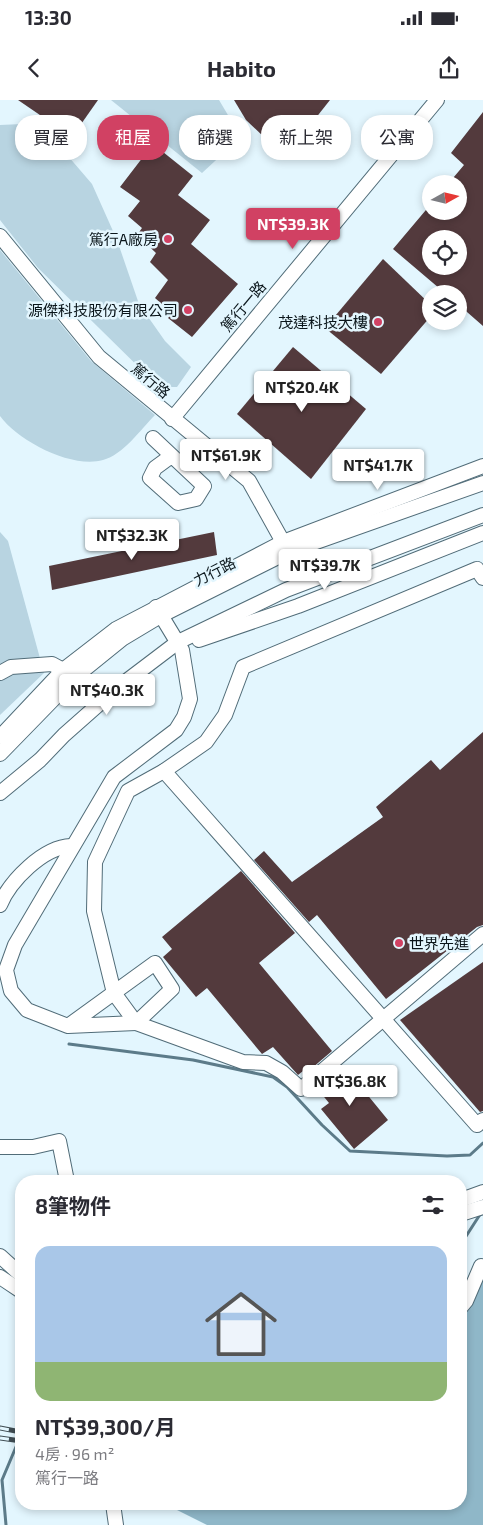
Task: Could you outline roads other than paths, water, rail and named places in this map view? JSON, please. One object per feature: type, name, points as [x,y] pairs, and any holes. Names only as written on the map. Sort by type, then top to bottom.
[{"type":"street","name":"篤行一路","points":[[172,419],[437,100]]},
{"type":"street","name":"篤行路","points":[[0,236],[99,358],[249,480],[284,542]]},
{"type":"street","points":[[153,438],[170,456]]},
{"type":"street","name":"力行路","points":[[0,754],[75,678],[122,638],[159,611],[284,542],[483,466]]},
{"type":"street","name":"力行路","points":[[0,736],[63,670],[116,629],[288,552],[483,483]]},
{"type":"street","points":[[0,794],[40,760],[116,689],[160,656],[286,590],[483,515]]},
{"type":"street","points":[[180,646],[298,606],[483,533]]},
{"type":"street","points":[[136,1023],[114,993],[94,911],[95,862],[128,791],[164,771],[206,742],[224,715],[243,667],[477,569],[483,578]]},
{"type":"street","points":[[159,611],[180,646],[190,699],[184,717],[176,730],[114,777],[71,846],[15,945],[6,970],[11,991],[27,1010],[68,1026],[136,1023],[243,1062],[266,1063],[282,1072],[301,1089],[483,934]]},
{"type":"street","points":[[0,673],[11,667],[52,664],[63,670]]},
{"type":"street","points":[[0,803],[40,760]]},
{"type":"street","points":[[164,771],[478,1125],[483,1120]]},
{"type":"street","points":[[0,905],[5,892],[18,877],[46,854],[63,846],[71,846]]},
{"type":"street","points":[[68,1026],[154,963],[172,989],[136,1023]]},
{"type":"street","points":[[0,1147],[33,1147],[59,1141],[65,1175]]},
{"type":"street","points":[[467,1198],[483,1192]]},
{"type":"street","points":[[467,1212],[483,1207]]},
{"type":"street","points":[[0,1256],[15,1269]]},
{"type":"street","points":[[467,1277],[482,1265]]},
{"type":"street","points":[[467,1299],[482,1265]]},
{"type":"street","points":[[0,1276],[15,1287]]},
{"type":"street","points":[[114,1510],[116,1525]]},
{"type":"waterway","points":[[69,1044],[193,1060],[273,1077],[287,1087],[322,1125],[350,1151],[447,1156],[470,1155],[483,1143]]},
{"type":"waterway","points":[[467,1235],[481,1213]]},
{"type":"waterway","points":[[6,1525],[2,1480],[15,1449]]},
{"type":"railway","points":[[0,1428],[15,1431]]},
{"type":"railway","points":[[0,1438],[15,1440]]},
{"type":"place","name":"篤行A廠房","points":[[168,239]]},
{"type":"place","name":"源傑科技股份有限公司","points":[[188,310]]},
{"type":"place","name":"茂達科技大樓","points":[[378,322]]},
{"type":"place","name":"世界先進","points":[[399,943]]}]
